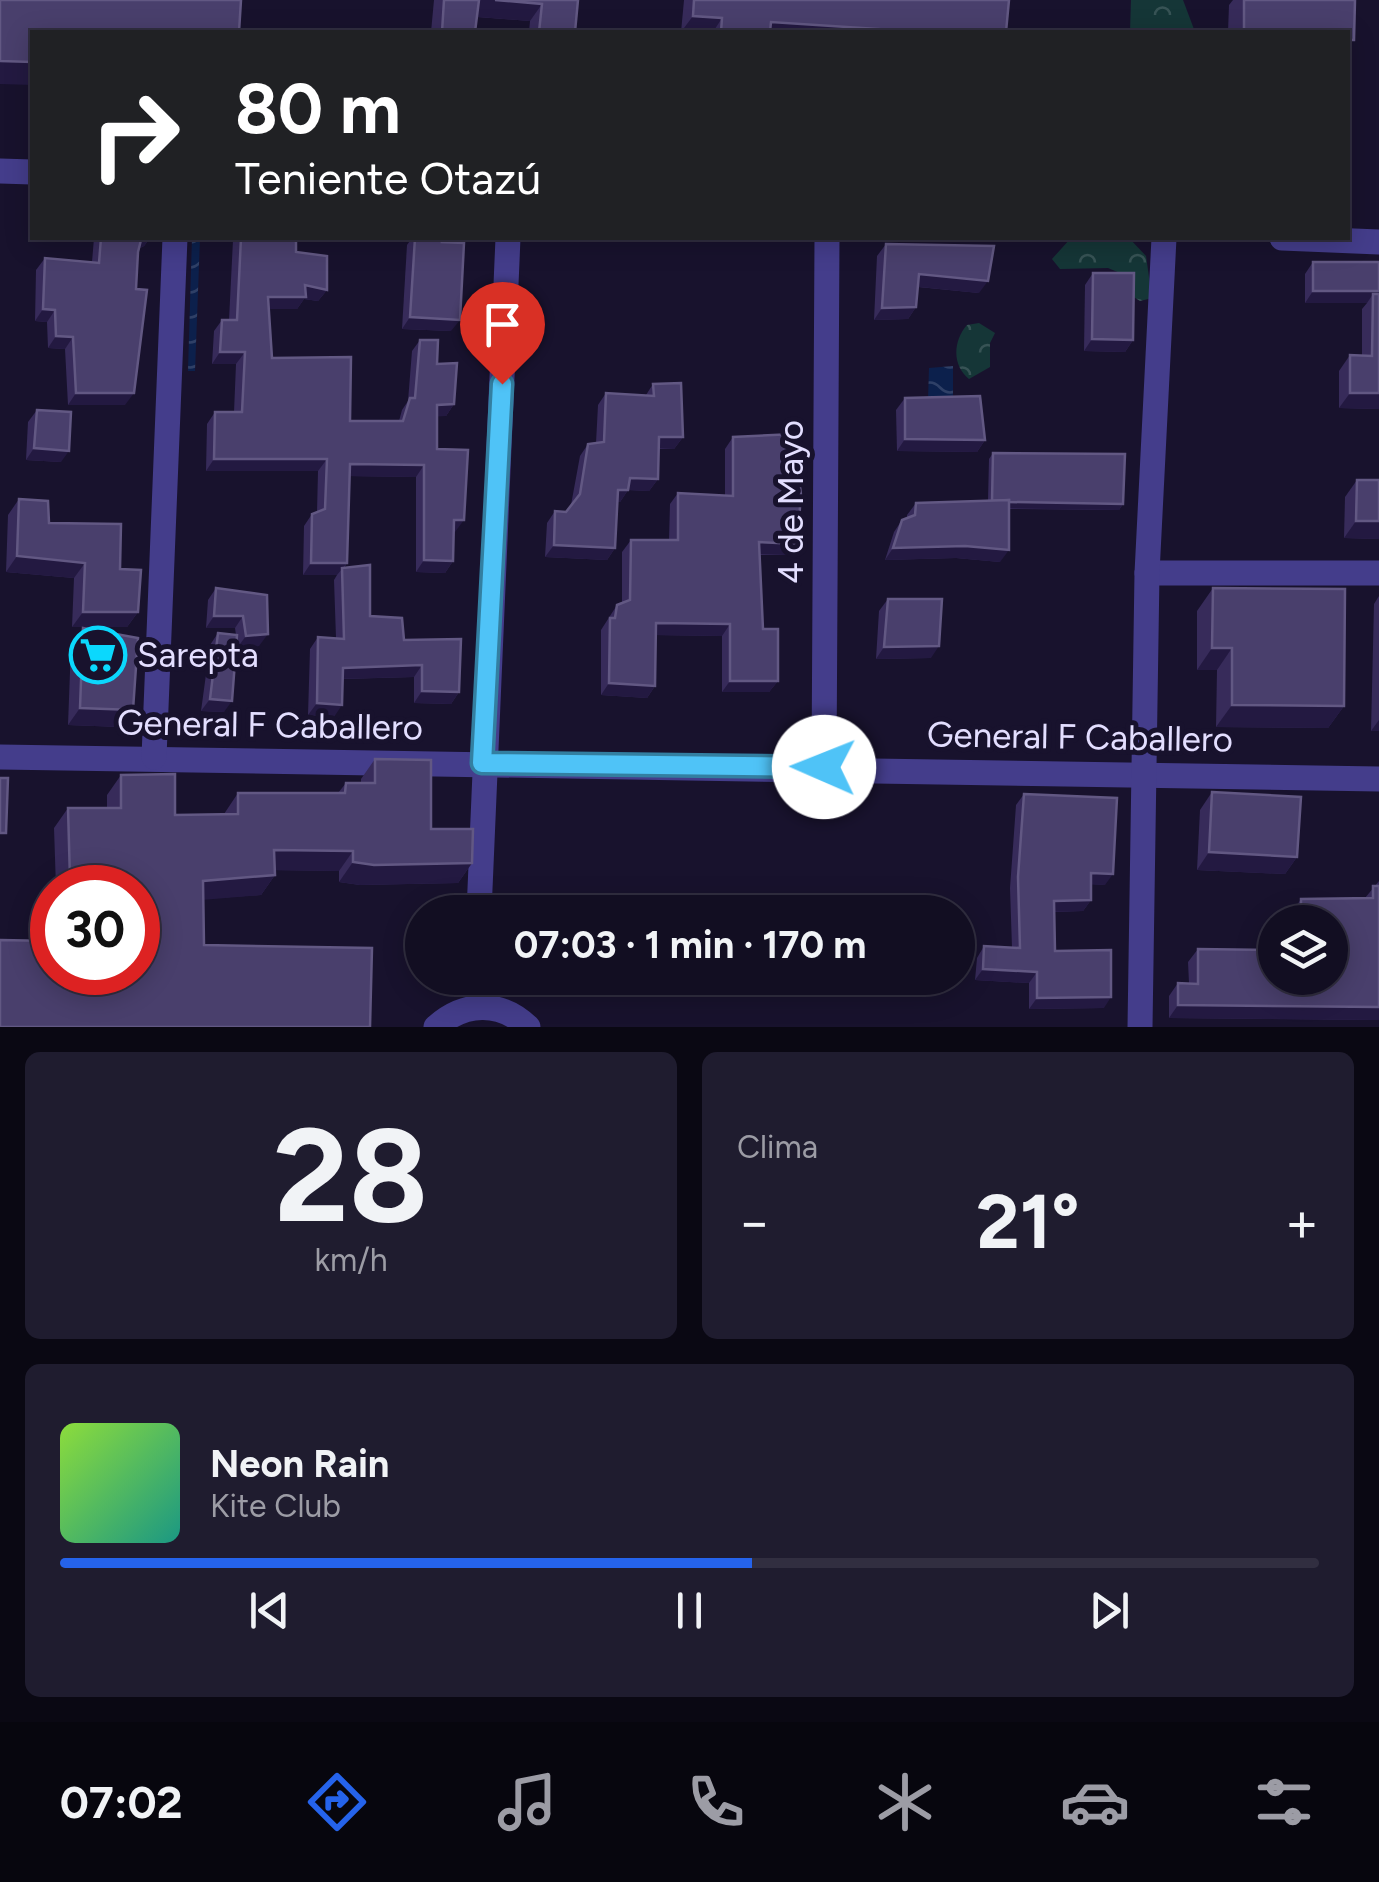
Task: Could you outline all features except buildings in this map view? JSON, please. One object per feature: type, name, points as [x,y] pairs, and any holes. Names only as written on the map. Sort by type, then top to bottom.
[{"type":"street","points":[[0,171],[30,172]]},
{"type":"street","points":[[154,758],[175,240]]},
{"type":"street","points":[[480,895],[482,763],[508,240]]},
{"type":"street","name":"4 de Mayo","points":[[824,767],[827,240]]},
{"type":"street","points":[[1140,1027],[1147,572],[1164,240]]},
{"type":"street","points":[[1330,240],[1379,242]]},
{"type":"street","points":[[1147,572],[1379,573]]},
{"type":"street","name":"General F Caballero","points":[[0,757],[824,767],[1379,779]]},
{"type":"street","points":[[480,995],[480,1006]]},
{"type":"street","points":[[436,1027],[464,1009],[480,1006],[511,1014],[528,1027]]},
{"type":"green space","points":[[1131,0],[1183,0],[1194,30],[1130,30]]},
{"type":"green space","points":[[1069,240],[1131,240],[1146,256],[1152,298],[1140,301],[1129,294],[1120,273],[1108,268],[1060,269],[1052,259]]},
{"type":"green space","points":[[979,323],[995,333],[990,343],[990,367],[969,379],[957,360],[957,345],[967,325]]},
{"type":"water","points":[[192,240],[200,240],[195,371],[188,371]]},
{"type":"water","points":[[953,366],[953,400],[928,400],[929,368]]},
{"type":"place","name":"Sarepta","points":[[98,655]]},
{"type":"route","points":[[502,384],[482,763],[824,767]]}]
